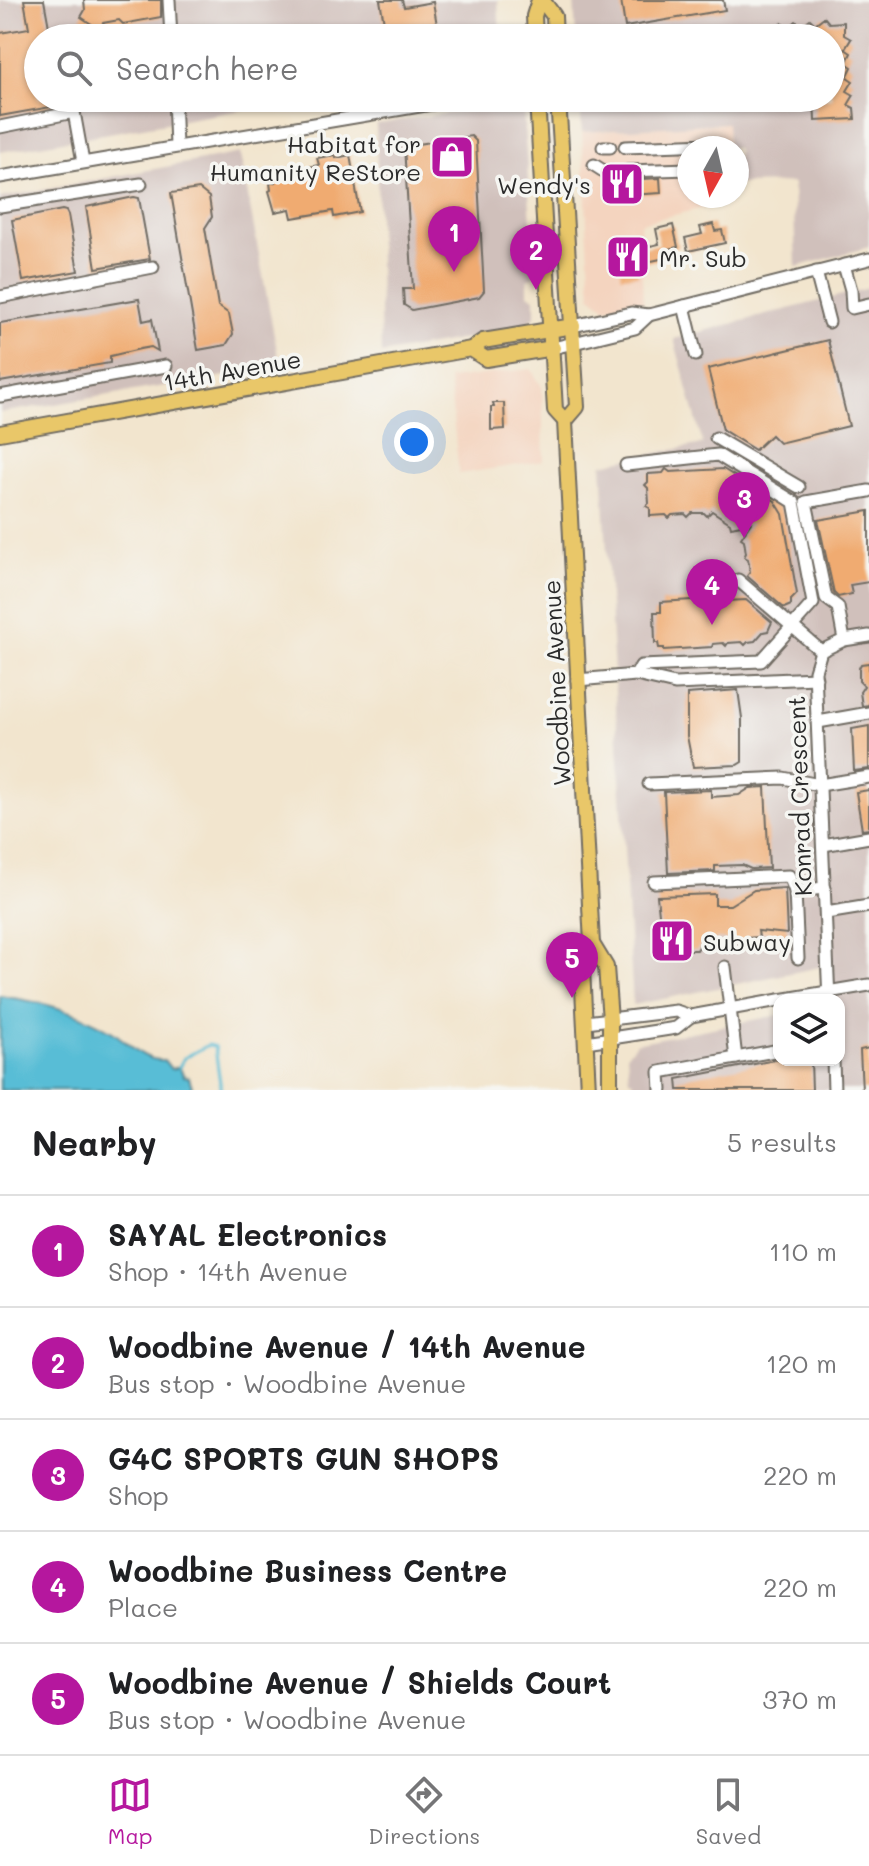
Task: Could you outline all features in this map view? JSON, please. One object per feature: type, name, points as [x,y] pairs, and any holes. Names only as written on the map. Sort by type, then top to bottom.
[{"type":"main road","points":[[534,24],[540,0],[554,16],[554,24]]},
{"type":"main road","name":"Woodbine Avenue","points":[[538,112],[555,410],[565,421],[592,944],[582,968],[588,1090]]},
{"type":"main road","name":"Woodbine Avenue","points":[[559,112],[577,407],[565,421]]},
{"type":"main road","points":[[548,258],[569,259]]},
{"type":"main road","name":"14th Avenue","points":[[0,433],[471,349],[483,341],[573,326]]},
{"type":"main road","name":"14th Avenue","points":[[471,349],[486,359],[553,348]]},
{"type":"main road","name":"Woodbine Avenue","points":[[592,944],[606,967],[610,1090]]},
{"type":"street","points":[[169,0],[170,24]]},
{"type":"street","points":[[0,127],[74,112],[83,162]]},
{"type":"street","points":[[175,112],[176,146]]},
{"type":"street","points":[[0,177],[382,112]]},
{"type":"street","points":[[625,147],[677,145]]},
{"type":"street","points":[[594,165],[605,172],[612,172]]},
{"type":"street","points":[[627,171],[677,169]]},
{"type":"street","points":[[0,206],[141,184]]},
{"type":"street","name":"14th Avenue","points":[[573,326],[631,313],[649,315],[869,259]]},
{"type":"street","points":[[844,265],[852,308],[869,304]]},
{"type":"street","points":[[0,297],[153,267]]},
{"type":"street","points":[[816,272],[829,322]]},
{"type":"street","points":[[684,306],[696,355]]},
{"type":"street","name":"14th Avenue","points":[[553,348],[635,328],[649,315]]},
{"type":"street","points":[[0,396],[166,366]]},
{"type":"street","points":[[716,438],[799,487]]},
{"type":"street","points":[[626,465],[718,455],[794,502],[813,603],[761,661],[641,666],[636,675]]},
{"type":"street","points":[[844,640],[838,607],[826,598],[806,502],[869,491]]},
{"type":"street","points":[[738,580],[821,651],[844,640],[869,636]]},
{"type":"street","name":"Konrad Crescent","points":[[821,651],[816,678],[829,994]]},
{"type":"street","points":[[577,680],[636,675],[675,684],[816,678]]},
{"type":"street","points":[[818,722],[869,713]]},
{"type":"street","points":[[649,784],[783,778],[820,785],[869,777]]},
{"type":"street","points":[[823,845],[869,837]]},
{"type":"street","points":[[654,882],[789,876],[795,891],[798,958]]},
{"type":"street","points":[[795,891],[825,888]]},
{"type":"street","points":[[826,913],[869,906]]},
{"type":"street","points":[[725,967],[736,1058]]},
{"type":"street","points":[[836,994],[869,985]]},
{"type":"street","points":[[586,1042],[676,1028],[691,1016],[773,1001]]},
{"type":"street","points":[[586,1022],[676,1011],[691,1016]]},
{"type":"street","points":[[661,1090],[660,1072],[773,1051]]},
{"type":"street","points":[[833,1066],[834,1090]]},
{"type":"shaded area","points":[[0,0],[498,0],[499,24],[24,24],[24,112],[230,112],[0,152]]},
{"type":"shaded area","points":[[574,0],[869,0],[869,247],[796,267],[793,183],[749,184],[749,136],[728,136],[727,123],[582,132],[581,112],[845,112],[845,24],[575,24]]},
{"type":"shaded area","points":[[456,112],[523,112],[535,276],[528,279],[528,294],[535,298],[535,316],[525,328],[381,354],[376,124]]},
{"type":"shaded area","points":[[727,123],[728,136],[677,136],[677,208],[704,208],[640,223],[643,302],[606,308],[591,296],[582,132]]},
{"type":"shaded area","points":[[240,153],[280,367],[0,413],[0,198]]},
{"type":"shaded area","points":[[869,288],[869,1090],[633,1090],[633,1080],[629,1079],[627,1054],[636,1043],[773,1016],[773,1066],[845,1066],[845,994],[822,994],[820,967],[633,1005],[602,464],[703,444],[674,339]]},
{"type":"shaded area","points":[[531,369],[542,387],[544,461],[459,474],[449,379]]},
{"type":"water","points":[[0,996],[58,1008],[98,1024],[118,1035],[142,1055],[164,1060],[171,1069],[179,1067],[184,1076],[189,1077],[193,1090],[0,1090]]},
{"type":"building","points":[[24,0],[44,0],[48,24],[28,24]]},
{"type":"building","points":[[84,0],[161,0],[161,17],[123,24],[119,20],[92,24],[81,17],[85,10]]},
{"type":"building","points":[[380,0],[402,0],[404,7],[433,2],[437,24],[384,24]]},
{"type":"building","points":[[621,0],[723,0],[725,10],[643,24],[625,24]]},
{"type":"building","points":[[824,17],[829,23],[844,22],[844,24],[815,24]]},
{"type":"building","points":[[24,29],[24,112],[0,116],[0,33]]},
{"type":"building","points":[[845,36],[851,39],[845,49]]},
{"type":"building","points":[[845,49],[851,53],[846,63],[852,67],[847,77],[853,81],[847,91],[854,95],[848,105],[854,108],[855,119],[815,121],[815,112],[845,112]]},
{"type":"building","points":[[471,136],[476,141],[484,291],[479,297],[412,310],[404,305],[403,289],[413,289],[404,146]]},
{"type":"building","points":[[335,155],[336,158],[350,155],[360,212],[334,217],[333,211],[292,218],[290,209],[275,212],[269,191],[274,179],[284,178],[283,172],[319,165],[317,158]]},
{"type":"building","points":[[620,175],[627,180],[660,178],[661,193],[613,196],[612,180]]},
{"type":"building","points":[[199,189],[209,197],[212,217],[205,228],[218,306],[229,314],[233,334],[226,345],[198,350],[171,193]]},
{"type":"building","points":[[139,198],[150,259],[96,268],[86,207]]},
{"type":"building","points":[[62,210],[68,215],[78,271],[23,281],[12,220]]},
{"type":"building","points":[[713,224],[715,231],[722,230],[725,243],[688,251],[685,238],[702,234],[700,227]]},
{"type":"building","points":[[673,225],[678,247],[663,250],[665,258],[638,264],[638,275],[621,276],[619,247],[637,246],[637,249],[659,244],[656,229]]},
{"type":"building","points":[[139,299],[143,321],[152,319],[158,351],[151,347],[140,349],[110,356],[110,363],[0,382],[0,323]]},
{"type":"building","points":[[828,340],[849,426],[779,443],[771,435],[755,450],[723,430],[708,369]]},
{"type":"building","points":[[493,403],[504,403],[505,429],[491,430]]},
{"type":"building","points":[[666,469],[670,472],[723,469],[775,501],[783,514],[797,594],[791,605],[784,608],[747,576],[750,572],[748,559],[744,557],[744,540],[741,538],[751,523],[731,527],[730,523],[712,511],[707,516],[692,513],[688,517],[685,514],[669,518],[666,515],[650,516],[650,508],[646,506],[649,503],[648,488],[645,485],[648,474],[663,473]]},
{"type":"building","points":[[869,511],[869,582],[850,585],[852,594],[838,597],[834,593],[818,520]]},
{"type":"building","points":[[723,598],[726,601],[746,600],[772,622],[768,631],[745,645],[742,642],[728,643],[726,646],[723,643],[713,644],[712,647],[664,650],[655,643],[654,612],[661,612],[661,602]]},
{"type":"building","points":[[869,663],[869,705],[862,706],[860,692],[864,686],[859,681],[859,668],[861,664]]},
{"type":"building","points":[[738,690],[742,718],[742,762],[737,765],[693,767],[687,736],[687,694]]},
{"type":"building","points":[[869,726],[869,769],[854,771],[852,729]]},
{"type":"building","points":[[765,787],[769,868],[715,866],[715,871],[668,873],[664,792],[711,790],[711,797],[739,795],[750,788]]},
{"type":"building","points":[[869,790],[869,829],[862,830],[856,792]]},
{"type":"building","points":[[785,888],[787,934],[758,931],[759,937],[747,938],[744,942],[716,939],[713,945],[700,945],[697,950],[663,950],[657,896],[715,894],[715,905],[730,905],[754,890]]},
{"type":"building","points":[[869,1048],[869,1090],[862,1090],[860,1050]]},
{"type":"building","points":[[773,1060],[773,1066],[811,1066],[812,1090],[678,1090],[677,1079]]},
{"type":"waterway","points":[[179,1067],[184,1058],[208,1045],[215,1047],[221,1090]]},
{"type":"place","name":"Habitat for Humanity ReStore","points":[[452,157]]},
{"type":"place","name":"Wendy's","points":[[622,184]]},
{"type":"place","name":"Mr. Sub","points":[[628,257]]},
{"type":"place","name":"SAYAL Electronics","points":[[454,272]]},
{"type":"place","name":"Woodbine Avenue / 14th Avenue","points":[[536,290]]},
{"type":"place","name":"G4C SPORTS GUN SHOPS","points":[[744,538]]},
{"type":"place","name":"Woodbine Business Centre","points":[[712,625]]},
{"type":"place","name":"Subway","points":[[672,941]]},
{"type":"place","name":"Woodbine Avenue / Shields Court","points":[[572,998]]}]
